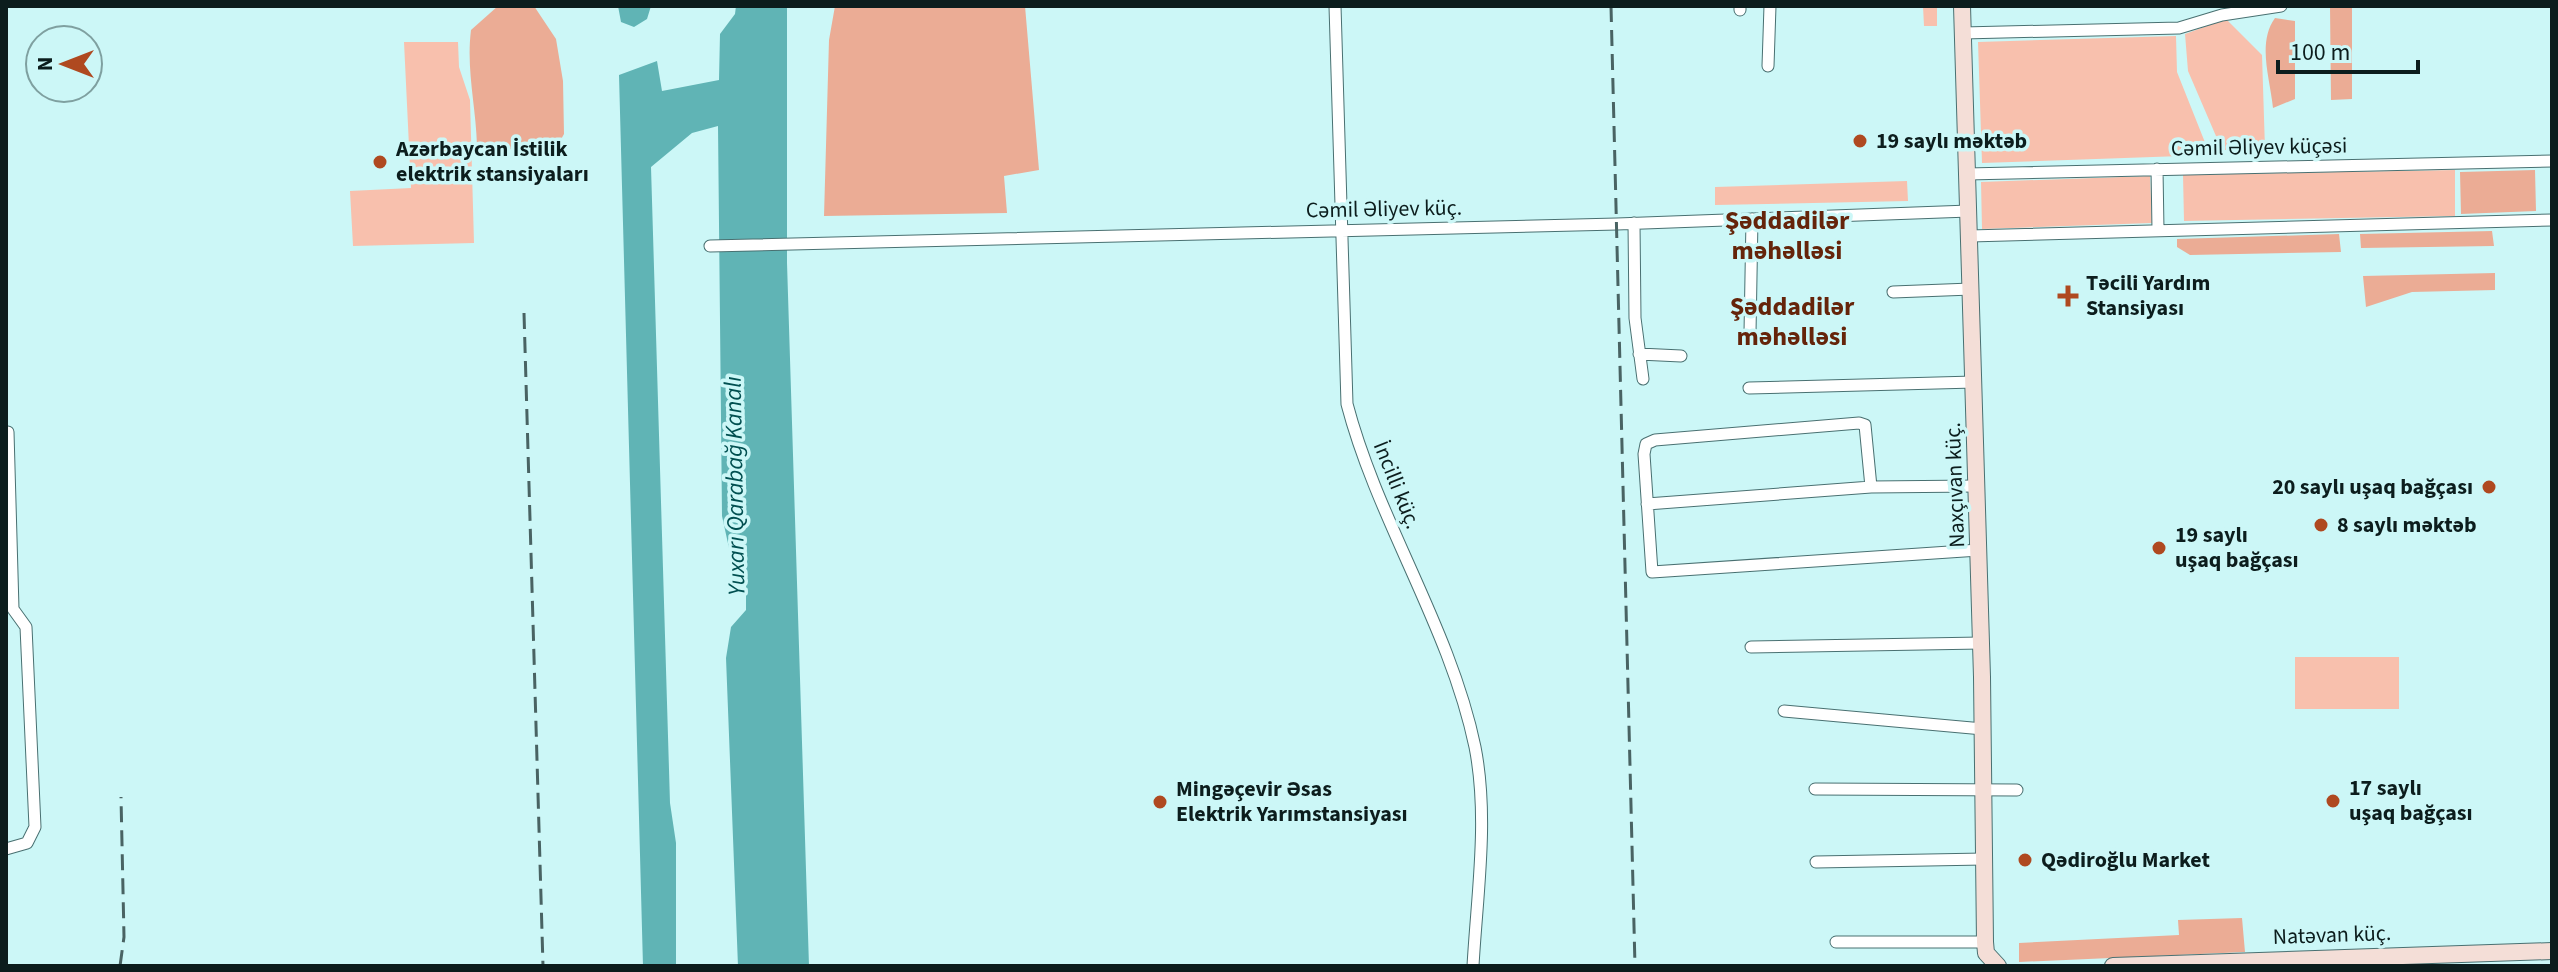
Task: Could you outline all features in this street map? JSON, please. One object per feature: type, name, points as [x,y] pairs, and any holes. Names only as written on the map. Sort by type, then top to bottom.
[{"type":"street","name":"İncilli küç.","points":[[1335,6],[1347,404],[1363,455],[1456,678],[1475,749],[1481,814],[1473,966]]},
{"type":"street","points":[[1768,66],[1770,6]]},
{"type":"street","name":"Naxçıvan küç.","points":[[1962,6],[1979,550],[1985,942],[1995,963]]},
{"type":"street","points":[[1963,33],[2179,28],[2222,15],[2281,6]]},
{"type":"street","name":"Cəmil Əliyev küçəsi","points":[[1967,174],[2552,161]]},
{"type":"street","points":[[2157,169],[2158,230]]},
{"type":"street","name":"Cəmil Əliyev küç.","points":[[710,246],[1634,223],[1969,211]]},
{"type":"street","points":[[1750,333],[1752,219]]},
{"type":"street","points":[[1970,236],[2552,220]]},
{"type":"street","points":[[1634,223],[1639,354],[1643,379]]},
{"type":"street","points":[[1893,292],[1971,289]]},
{"type":"street","points":[[1639,354],[1681,356]]},
{"type":"street","points":[[1749,388],[1974,382]]},
{"type":"street","points":[[1871,487],[1867,434],[1865,425],[1859,423],[1655,440],[1646,444],[1644,454],[1652,572],[1979,550]]},
{"type":"street","points":[[6,849],[27,843],[35,827],[29,652],[24,620],[10,609],[8,432]]},
{"type":"street","points":[[1647,504],[1871,487],[1976,486]]},
{"type":"street","points":[[1751,647],[1981,643]]},
{"type":"street","points":[[1784,711],[1983,729]]},
{"type":"street","points":[[1815,789],[2017,790]]},
{"type":"street","points":[[1816,862],[1984,859]]},
{"type":"street","points":[[1836,942],[1985,942]]},
{"type":"street","name":"Natəvan küç.","points":[[2113,966],[2407,961],[2552,951]]},
{"type":"shaded area","points":[[498,6],[534,6],[556,39],[563,81],[564,134],[555,150],[537,152],[477,146],[470,59],[471,30]]},
{"type":"shaded area","points":[[835,6],[1025,6],[1039,170],[1004,176],[1007,213],[824,216],[829,40]]},
{"type":"shaded area","points":[[1923,6],[1937,6],[1937,26],[1924,26]]},
{"type":"shaded area","points":[[2330,6],[2352,6],[2352,99],[2331,100]]},
{"type":"shaded area","points":[[2275,18],[2295,21],[2295,99],[2273,108],[2266,50]]},
{"type":"shaded area","points":[[2226,19],[2262,55],[2265,149],[2222,150],[2188,71],[2185,34]]},
{"type":"shaded area","points":[[2176,36],[2177,72],[2210,155],[1982,163],[1978,42]]},
{"type":"shaded area","points":[[404,42],[458,42],[459,67],[470,100],[474,243],[353,246],[350,191],[411,188]]},
{"type":"shaded area","points":[[2455,170],[2455,216],[2184,221],[2183,175]]},
{"type":"shaded area","points":[[2535,170],[2536,211],[2461,214],[2460,172]]},
{"type":"shaded area","points":[[2150,176],[2152,223],[1982,229],[1981,182]]},
{"type":"shaded area","points":[[1907,181],[1908,201],[1715,205],[1715,187]]},
{"type":"shaded area","points":[[2492,231],[2494,246],[2361,248],[2360,234]]},
{"type":"shaded area","points":[[2339,234],[2341,252],[2190,255],[2177,247],[2177,239]]},
{"type":"shaded area","points":[[2495,273],[2495,290],[2412,292],[2366,307],[2363,276]]},
{"type":"shaded area","points":[[2295,657],[2399,657],[2399,709],[2295,709]]},
{"type":"shaded area","points":[[2242,918],[2245,952],[2019,962],[2019,943],[2179,935],[2178,920]]},
{"type":"water","points":[[618,6],[651,6],[647,19],[634,27],[621,22]]},
{"type":"water","name":"Yuxarı Qarabağ Kanalı","points":[[736,6],[787,6],[787,263],[809,966],[738,966],[726,658],[731,627],[746,610],[746,564],[729,548],[722,516],[718,126],[692,133],[651,167],[670,803],[676,843],[676,966],[643,966],[619,75],[657,61],[662,91],[719,80],[720,34],[735,14]]},
{"type":"railway","points":[[1611,6],[1635,966]]},
{"type":"railway","points":[[524,313],[543,966]]},
{"type":"railway","points":[[120,966],[124,937],[121,797]]},
{"type":"place","name":"19 saylı məktəb","points":[[1860,141]]},
{"type":"place","name":"Azərbaycan İstilik elektrik stansiyaları","points":[[380,162]]},
{"type":"place","name":"Təcili Yardım Stansiyası","points":[[2068,296]]},
{"type":"place","name":"20 saylı uşaq bağçası","points":[[2489,487]]},
{"type":"place","name":"8 saylı məktəb","points":[[2321,525]]},
{"type":"place","name":"19 saylı uşaq bağçası","points":[[2159,548]]},
{"type":"place","name":"17 saylı uşaq bağçası","points":[[2333,801]]},
{"type":"place","name":"Mingəçevir Əsas Elektrik Yarımstansiyası","points":[[1160,802]]},
{"type":"place","name":"Qədiroğlu Market","points":[[2025,860]]},
{"type":"district","name":"Şəddadilər məhəlləsi","points":[[1787,235]]},
{"type":"district","name":"Şəddadilər məhəlləsi","points":[[1792,321]]}]
